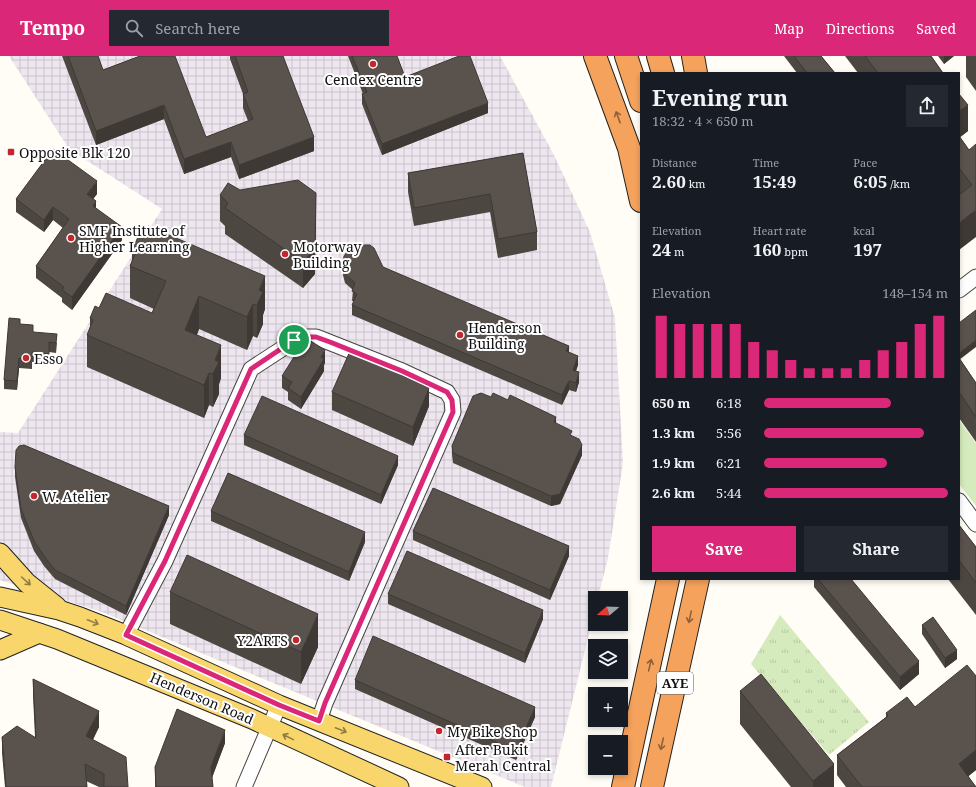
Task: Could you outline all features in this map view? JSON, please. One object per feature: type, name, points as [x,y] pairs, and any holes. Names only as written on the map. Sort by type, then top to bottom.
[{"type":"highway","points":[[595,56],[629,148],[640,197]]},
{"type":"highway","points":[[626,56],[640,98]]},
{"type":"highway","points":[[658,56],[663,72]]},
{"type":"highway","points":[[693,56],[696,72]]},
{"type":"highway","name":"AYE","points":[[623,787],[668,580]]},
{"type":"highway","name":"AYE","points":[[652,787],[698,580]]},
{"type":"main road","points":[[0,553],[27,583],[59,610]]},
{"type":"main road","name":"Henderson Road","points":[[0,596],[59,610],[126,635],[279,705],[482,787]]},
{"type":"main road","name":"Henderson Road","points":[[0,620],[40,633],[125,666],[268,727],[399,787]]},
{"type":"main road","points":[[0,650],[40,633]]},
{"type":"street","points":[[960,289],[976,277]]},
{"type":"street","points":[[126,635],[165,561],[251,369],[294,340],[306,337],[316,337],[420,379],[447,392],[452,400],[453,412],[325,703],[319,721]]},
{"type":"street","points":[[960,502],[976,524]]},
{"type":"street","points":[[244,787],[268,727],[279,705]]},
{"type":"shaded area","points":[[9,56],[500,56],[554,155],[590,232],[615,318],[623,463],[608,558],[600,591],[588,591],[588,631],[590,631],[551,787],[525,787],[102,612],[0,580],[0,432],[18,433],[162,209],[69,149]]},
{"type":"green space","points":[[960,421],[976,443],[976,506],[960,485]]},
{"type":"green space","points":[[780,615],[869,722],[829,755],[751,664]]},
{"type":"building","points":[[68,56],[98,56],[103,70],[140,56],[175,56],[206,137],[253,119],[243,94],[248,92],[235,56],[283,56],[314,137],[239,165],[231,142],[184,159],[164,105],[96,131]]},
{"type":"building","points":[[352,56],[397,56],[405,77],[459,56],[470,56],[488,103],[382,144],[362,94],[367,92]]},
{"type":"building","points":[[794,56],[821,56],[834,72],[806,72]]},
{"type":"building","points":[[865,56],[931,56],[942,72],[877,72]]},
{"type":"building","points":[[960,95],[968,105],[960,110]]},
{"type":"building","points":[[960,137],[969,150],[976,144],[976,210],[960,222],[960,194],[972,185],[960,169]]},
{"type":"building","points":[[53,149],[97,181],[87,194],[96,201],[93,206],[122,227],[72,297],[62,290],[64,287],[36,266],[69,219],[53,207],[44,220],[16,199]]},
{"type":"building","points":[[523,153],[537,232],[498,239],[490,194],[414,208],[408,173]]},
{"type":"building","points":[[298,180],[316,193],[315,249],[303,262],[225,208],[228,203],[220,195],[228,183],[240,190]]},
{"type":"building","points":[[148,226],[265,276],[259,290],[263,292],[257,305],[253,304],[247,317],[199,296],[185,330],[221,345],[215,360],[219,362],[213,374],[209,373],[204,385],[87,335],[93,320],[90,318],[95,306],[99,308],[106,293],[152,313],[166,281],[130,266],[136,252],[132,250],[138,237],[143,239]]},
{"type":"building","name":"Henderson Building","points":[[356,245],[370,245],[374,248],[383,267],[569,346],[566,351],[578,356],[573,370],[579,372],[576,383],[569,381],[562,395],[352,305],[357,294],[352,291],[355,283],[345,274],[343,265],[344,256],[349,249]]},
{"type":"building","points":[[976,310],[976,340],[960,352],[960,322]]},
{"type":"building","points":[[9,318],[20,319],[20,324],[33,325],[33,332],[57,334],[56,343],[49,342],[49,354],[32,352],[32,359],[19,358],[17,381],[4,380]]},
{"type":"building","points":[[306,338],[325,350],[321,357],[324,359],[301,397],[288,388],[292,382],[282,376]]},
{"type":"building","points":[[350,351],[429,388],[413,427],[332,392]]},
{"type":"building","points":[[960,359],[976,383],[976,417],[960,393]]},
{"type":"building","points":[[481,393],[491,397],[493,393],[508,400],[510,395],[556,417],[554,422],[572,431],[570,435],[579,439],[582,445],[560,494],[551,496],[453,453],[452,446],[473,396]]},
{"type":"building","points":[[262,396],[398,456],[381,495],[244,435]]},
{"type":"building","points":[[24,445],[169,506],[126,606],[55,570],[34,541],[21,509],[15,467],[16,450],[19,446]]},
{"type":"building","points":[[228,473],[365,532],[349,572],[211,511]]},
{"type":"building","points":[[433,488],[569,546],[550,590],[413,531]]},
{"type":"building","points":[[960,526],[976,547],[976,583],[960,561]]},
{"type":"building","points":[[407,551],[543,610],[525,653],[388,594]]},
{"type":"building","points":[[187,555],[318,614],[301,652],[170,592]]},
{"type":"building","points":[[819,580],[852,580],[919,661],[900,677]]},
{"type":"building","points":[[933,617],[957,650],[945,658],[922,625]]},
{"type":"building","points":[[373,636],[535,707],[516,751],[355,680]]},
{"type":"building","points":[[967,665],[976,676],[976,750],[959,764],[976,787],[862,787],[837,755],[888,716],[886,713],[907,697],[915,707]]},
{"type":"building","points":[[761,674],[834,764],[813,781],[740,691]]},
{"type":"building","points":[[33,679],[99,711],[86,736],[126,757],[128,787],[104,787],[104,774],[85,764],[87,787],[6,787],[2,737],[17,726],[36,738]]},
{"type":"building","points":[[177,709],[225,730],[211,767],[213,787],[156,787],[155,767]]},
{"type":"place","name":"Cendex Centre","points":[[373,64]]},
{"type":"place","name":"Opposite Blk 120","points":[[11,152]]},
{"type":"place","name":"SMF Institute of Higher Learning","points":[[71,238]]},
{"type":"place","name":"Motorway Building","points":[[285,254]]},
{"type":"place","name":"Henderson Building","points":[[460,335]]},
{"type":"place","name":"Esso","points":[[26,358]]},
{"type":"place","name":"W. Atelier","points":[[34,496]]},
{"type":"place","name":"Y2ARTS","points":[[296,640]]},
{"type":"place","name":"My Bike Shop","points":[[439,731]]},
{"type":"place","name":"After Bukit Merah Central","points":[[447,757]]},
{"type":"route","points":[[306,337],[316,337],[420,379],[447,392],[452,400],[453,412],[325,703],[319,721],[279,705],[126,635],[165,561],[242,386],[251,369],[294,340],[306,337]]}]
